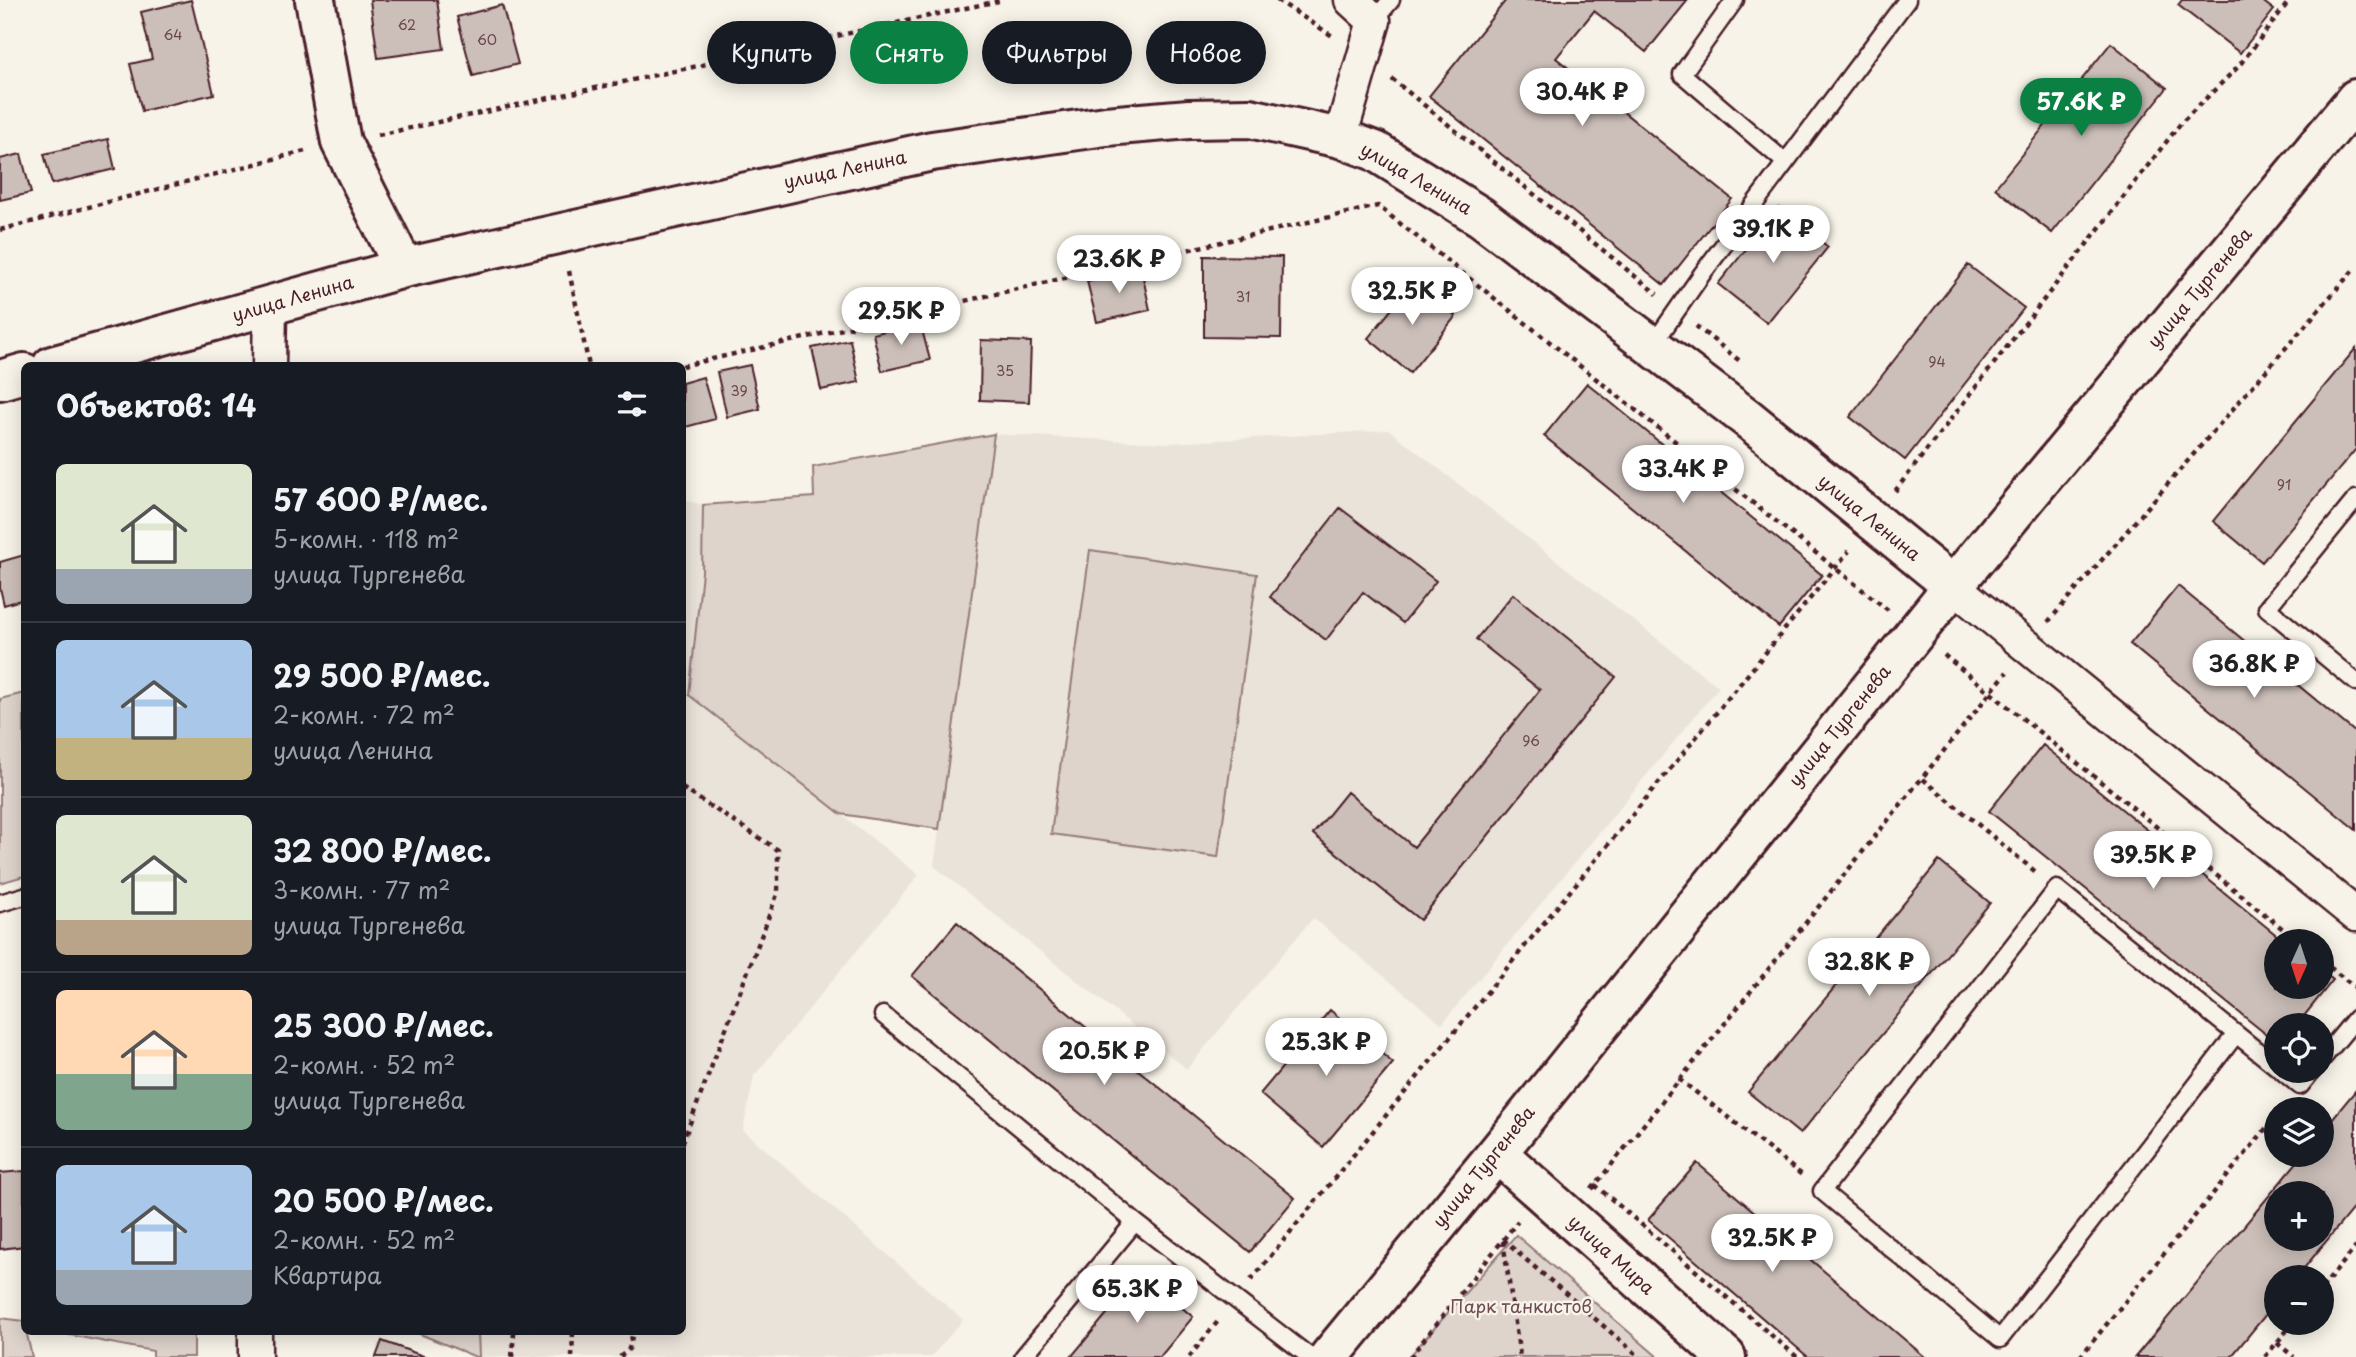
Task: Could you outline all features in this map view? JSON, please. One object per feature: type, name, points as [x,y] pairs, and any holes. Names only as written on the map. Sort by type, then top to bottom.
[{"type":"main road","points":[[315,0],[341,142],[404,268]]},
{"type":"main road","name":"улица Тургенева","points":[[1329,1357],[1497,1153],[1915,632],[2356,99]]},
{"type":"main road","name":"улица Ленина","points":[[65,362],[404,268],[932,151],[1106,126],[1189,119],[1250,118],[1340,138],[1375,151],[1481,217],[1747,418],[1953,586]]},
{"type":"main road","points":[[0,380],[21,374]]},
{"type":"main road","name":"улица Мира","points":[[1497,1153],[1726,1357]]},
{"type":"street","points":[[1340,138],[1364,56],[1382,10],[1351,0]]},
{"type":"street","points":[[269,362],[270,305]]},
{"type":"street","name":"улица Ленина","points":[[1953,586],[2356,915]]},
{"type":"street","points":[[255,1335],[255,1357]]},
{"type":"lane","points":[[1735,0],[1682,74],[1785,162]]},
{"type":"lane","points":[[1653,346],[1785,162],[1907,0]]},
{"type":"lane","points":[[2356,499],[2267,608],[2356,682]]},
{"type":"lane","points":[[2236,1034],[2000,1339],[1822,1191],[2057,889],[2264,1057]]},
{"type":"lane","points":[[0,903],[21,897]]},
{"type":"lane","points":[[883,1016],[1135,1222],[1310,1357]]},
{"type":"lane","points":[[2334,1045],[2356,1018]]},
{"type":"lane","points":[[1023,1357],[1135,1222]]},
{"type":"path","points":[[0,230],[341,142],[1003,0]]},
{"type":"path","points":[[1277,0],[1364,56],[1751,369]]},
{"type":"path","points":[[1189,1357],[1836,568],[2181,123],[2238,67],[2290,0]]},
{"type":"path","points":[[686,365],[1378,206],[1992,692],[2283,929]]},
{"type":"path","points":[[561,232],[588,362]]},
{"type":"path","points":[[1410,1357],[1518,1221],[1567,1216],[1595,1185],[2028,646],[2356,267]]},
{"type":"path","points":[[1886,480],[1897,488]]},
{"type":"path","points":[[1923,779],[2057,889]]},
{"type":"path","points":[[686,791],[778,850],[778,892],[686,1134]]},
{"type":"path","points":[[2334,971],[2356,988]]},
{"type":"path","points":[[1679,1079],[1822,1191]]},
{"type":"path","points":[[2080,1357],[2264,1131]]},
{"type":"path","points":[[1595,1185],[1797,1357]]},
{"type":"path","points":[[1503,1240],[1520,1357]]},
{"type":"path","points":[[1503,1240],[1640,1357]]},
{"type":"path","points":[[2334,1274],[2356,1247]]},
{"type":"path","points":[[512,1357],[514,1335]]},
{"type":"path","points":[[572,1357],[573,1335]]},
{"type":"path","points":[[620,1357],[629,1349],[632,1335]]},
{"type":"path","points":[[2265,1357],[2283,1335]]},
{"type":"path","points":[[2277,1343],[2294,1357]]},
{"type":"shaded area","points":[[1389,430],[1719,687],[1442,1024],[1313,918],[1187,1069],[934,866],[994,434],[1168,443]]},
{"type":"shaded area","points":[[686,501],[703,505],[702,572],[689,695],[919,875],[754,1076],[743,1130],[963,1320],[931,1357],[479,1357],[478,1335],[686,1335]]},
{"type":"green space","points":[[994,434],[939,829],[841,814],[689,695],[702,572],[703,505],[814,497],[813,467]]},
{"type":"green space","points":[[1090,550],[1257,574],[1218,857],[1051,834]]},
{"type":"green space","points":[[21,694],[21,877],[0,883],[0,699]]},
{"type":"green space","name":"Парк танкистов","points":[[1516,1235],[1658,1357],[1409,1357]]},
{"type":"green space","points":[[0,1318],[21,1321],[21,1335],[27,1335],[32,1357],[0,1357]]},
{"type":"green space","points":[[69,1335],[194,1335],[194,1357],[153,1357],[153,1351]]},
{"type":"green space","points":[[422,1335],[478,1335],[479,1357]]},
{"type":"building","points":[[191,0],[214,94],[142,111],[130,64],[152,59],[141,12]]},
{"type":"building","points":[[370,0],[437,0],[444,49],[378,58]]},
{"type":"building","points":[[1506,0],[1688,0],[1646,52],[1594,11],[1556,58],[1732,199],[1664,285],[1429,96]]},
{"type":"building","points":[[2182,0],[2261,0],[2274,10],[2240,53],[2178,5]]},
{"type":"building","points":[[502,5],[518,64],[473,76],[457,17]]},
{"type":"building","points":[[2111,43],[2167,88],[2052,233],[1995,188]]},
{"type":"building","points":[[108,139],[115,169],[52,184],[44,154]]},
{"type":"building","points":[[21,154],[31,193],[0,200],[0,159]]},
{"type":"building","points":[[1779,208],[1828,247],[1767,323],[1718,284]]},
{"type":"building","points":[[1204,256],[1282,257],[1281,338],[1204,337]]},
{"type":"building","points":[[1968,265],[2024,308],[1905,460],[1850,417]]},
{"type":"building","points":[[1141,268],[1150,310],[1097,322],[1087,281]]},
{"type":"building","points":[[1414,282],[1456,316],[1410,373],[1368,338]]},
{"type":"building","points":[[920,322],[930,360],[882,371],[873,334]]},
{"type":"building","points":[[850,340],[859,382],[821,390],[812,348]]},
{"type":"building","points":[[981,340],[1031,342],[1029,402],[980,400]]},
{"type":"building","points":[[2356,348],[2356,449],[2262,562],[2213,521]]},
{"type":"building","points":[[750,365],[760,409],[727,417],[717,372]]},
{"type":"building","points":[[703,377],[715,419],[686,427],[686,382]]},
{"type":"building","points":[[1587,383],[1822,575],[1779,627],[1544,436]]},
{"type":"building","points":[[1340,508],[1436,581],[1403,623],[1363,592],[1326,640],[1270,597]]},
{"type":"building","points":[[21,556],[21,600],[4,605],[0,588],[0,562]]},
{"type":"building","points":[[2178,586],[2356,733],[2356,830],[2130,644]]},
{"type":"building","points":[[1513,594],[1616,677],[1420,920],[1313,834],[1347,792],[1414,847],[1540,690],[1476,639]]},
{"type":"building","points":[[2043,745],[2269,929],[2264,929],[2264,999],[2318,999],[2306,1013],[2264,1013],[2264,1033],[1989,811]]},
{"type":"building","points":[[1939,861],[1990,903],[1800,1134],[1748,1092]]},
{"type":"building","points":[[957,922],[1295,1198],[1250,1252],[912,976]]},
{"type":"building","points":[[1330,1010],[1393,1063],[1323,1147],[1260,1094]]},
{"type":"building","points":[[2356,1090],[2356,1205],[2334,1232],[2334,1181],[2281,1181],[2293,1167],[2334,1167],[2334,1117]]},
{"type":"building","points":[[1697,1163],[1925,1357],[1808,1357],[1648,1220]]},
{"type":"building","points":[[21,1171],[21,1246],[0,1249],[0,1173]]},
{"type":"building","points":[[2264,1202],[2264,1251],[2318,1251],[2307,1265],[2264,1265],[2264,1317],[2231,1357],[2135,1357]]},
{"type":"building","points":[[1141,1273],[1193,1317],[1160,1357],[1071,1357]]},
{"type":"building","points":[[382,1341],[426,1357],[376,1357]]}]
